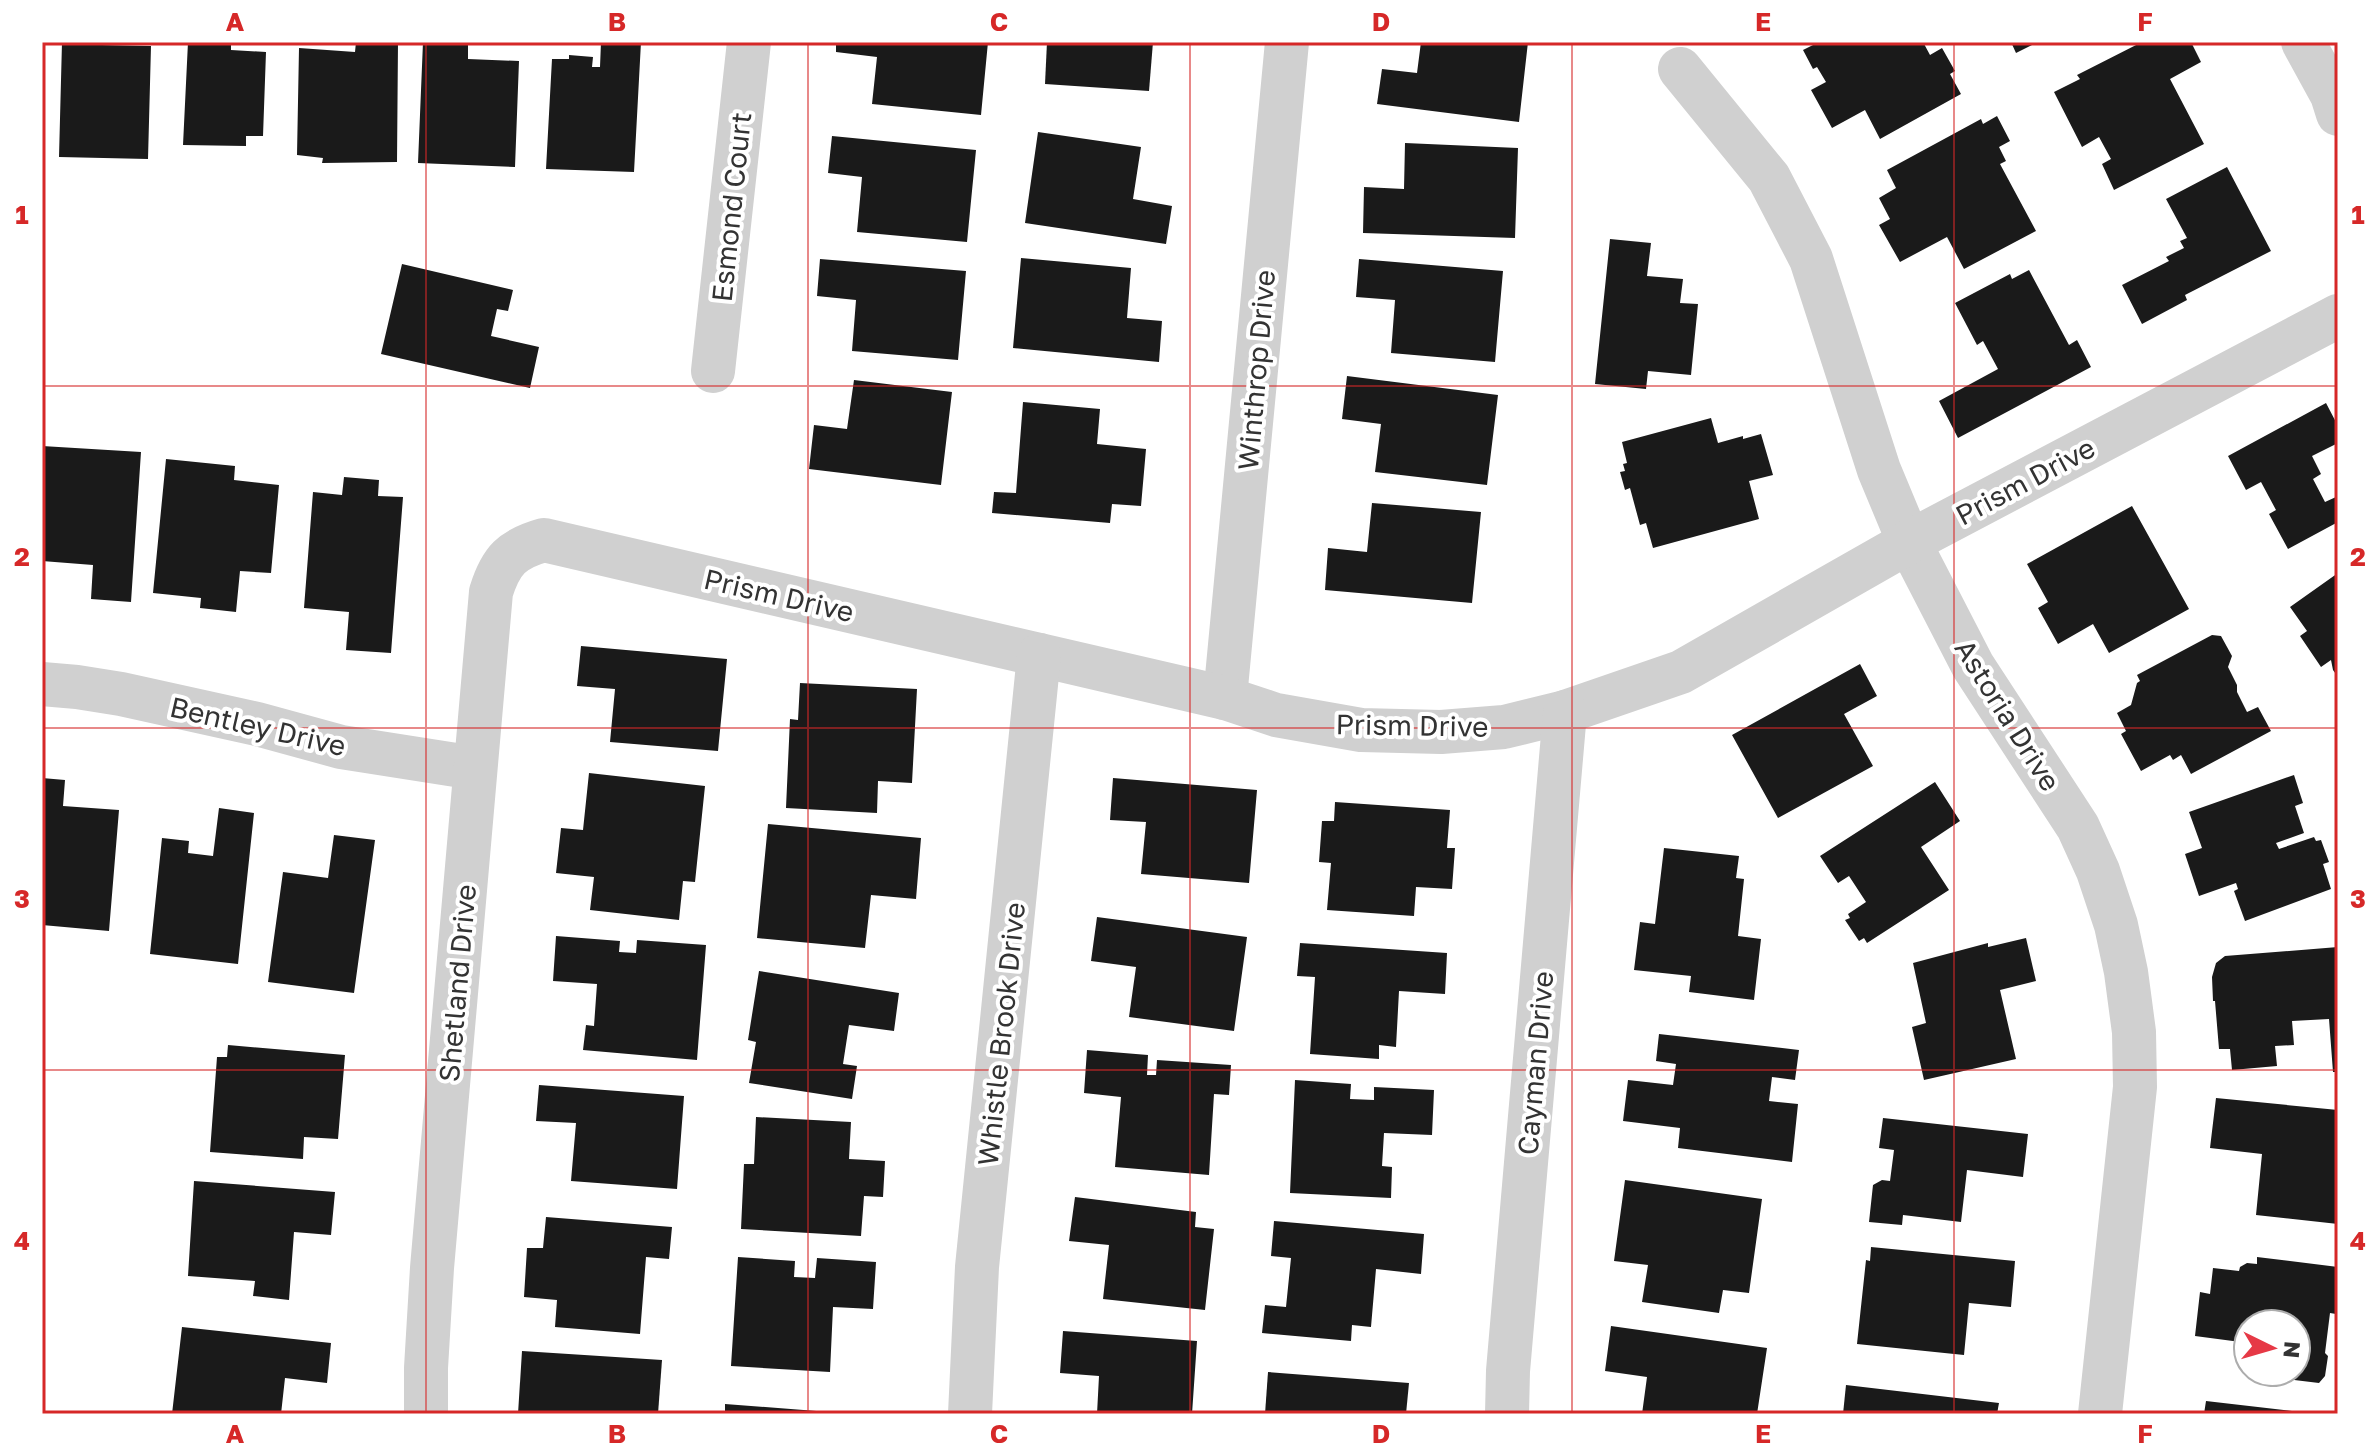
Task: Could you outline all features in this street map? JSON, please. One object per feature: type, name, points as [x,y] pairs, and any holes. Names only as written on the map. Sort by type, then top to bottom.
[{"type":"street","name":"Esmond Court","points":[[713,371],[749,42]]},
{"type":"street","name":"Winthrop Drive","points":[[1225,698],[1287,42]]},
{"type":"street","points":[[2303,42],[2332,95],[2338,114]]},
{"type":"street","name":"Astoria Drive","points":[[1680,69],[1769,178],[1811,259],[1870,445],[1909,542],[1973,666],[2078,827],[2098,871],[2116,925],[2134,1032],[2135,1087],[2100,1414]]},
{"type":"street","name":"Prism Drive","points":[[509,556],[525,545],[544,540],[1225,698],[1276,715],[1361,730],[1441,732],[1504,727],[1565,712],[1681,672],[1909,542],[2338,316]]},
{"type":"street","name":"Shetland Drive","points":[[426,1414],[432,1268],[491,592],[497,573],[509,556]]},
{"type":"street","name":"Whistle Brook Drive","points":[[970,1414],[977,1267],[1039,655]]},
{"type":"street","name":"Bentley Drive","points":[[42,684],[121,694],[257,724],[341,747],[475,768]]},
{"type":"street","name":"Cayman Drive","points":[[1507,1414],[1565,712]]},
{"type":"building","points":[[62,42],[151,46],[148,159],[59,157]]},
{"type":"building","points":[[188,42],[231,42],[231,50],[266,52],[263,136],[246,136],[246,146],[183,145]]},
{"type":"building","points":[[356,42],[398,42],[397,162],[322,163],[323,158],[297,155],[299,48],[355,52]]},
{"type":"building","points":[[423,42],[468,42],[468,59],[519,61],[515,167],[418,163]]},
{"type":"building","points":[[601,42],[641,42],[634,172],[546,169],[552,59],[569,59],[569,55],[593,57],[592,67],[600,67]]},
{"type":"building","points":[[836,42],[988,42],[981,115],[872,104],[877,57],[836,52]]},
{"type":"building","points":[[1047,42],[1153,42],[1149,91],[1045,84]]},
{"type":"building","points":[[1421,42],[1528,42],[1519,122],[1377,104],[1382,69],[1417,73]]},
{"type":"building","points":[[1819,42],[1923,42],[1930,55],[1942,48],[1955,71],[1950,74],[1961,94],[1880,139],[1865,110],[1832,128],[1811,90],[1826,82],[1817,67],[1813,69],[1803,50]]},
{"type":"building","points":[[2011,42],[2038,42],[2016,53]]},
{"type":"building","points":[[2142,42],[2191,42],[2201,62],[2170,79],[2204,144],[2114,190],[2102,164],[2111,159],[2099,137],[2082,147],[2054,92],[2080,79],[2077,75]]},
{"type":"building","points":[[1997,116],[2010,141],[1999,147],[2006,161],[2000,164],[2036,231],[1964,269],[1947,237],[1900,262],[1879,225],[1890,219],[1879,198],[1896,188],[1887,170],[1981,119],[1983,124]]},
{"type":"building","points":[[1038,132],[1141,147],[1133,199],[1172,206],[1166,244],[1025,223]]},
{"type":"building","points":[[832,136],[976,150],[967,242],[857,232],[862,177],[828,173]]},
{"type":"building","points":[[1405,143],[1518,148],[1515,238],[1363,233],[1364,187],[1404,189]]},
{"type":"building","points":[[2227,167],[2271,251],[2185,295],[2187,300],[2142,324],[2122,285],[2169,261],[2166,257],[2184,248],[2180,241],[2187,238],[2166,199]]},
{"type":"building","points":[[1610,239],[1651,243],[1647,276],[1683,279],[1680,303],[1698,304],[1691,375],[1648,371],[1646,389],[1595,384]]},
{"type":"building","points":[[1021,258],[1131,268],[1127,318],[1162,321],[1159,362],[1013,348]]},
{"type":"building","points":[[820,259],[966,271],[958,360],[852,351],[856,300],[817,296]]},
{"type":"building","points":[[1359,259],[1503,271],[1495,362],[1391,353],[1395,300],[1356,297]]},
{"type":"building","points":[[402,264],[513,290],[508,311],[497,309],[491,336],[539,347],[530,388],[381,354]]},
{"type":"building","points":[[2029,270],[2069,345],[2077,340],[2091,367],[1958,438],[1939,401],[1998,369],[1983,341],[1977,345],[1955,303],[2010,274],[2012,279]]},
{"type":"building","points":[[1347,376],[1498,395],[1487,485],[1375,472],[1381,424],[1342,419]]},
{"type":"building","points":[[854,380],[952,392],[941,485],[809,469],[814,425],[847,429]]},
{"type":"building","points":[[1023,402],[1100,409],[1097,444],[1146,449],[1141,506],[1112,504],[1110,523],[992,513],[994,492],[1016,493]]},
{"type":"building","points":[[2326,403],[2338,426],[2338,443],[2312,456],[2321,474],[2313,479],[2325,502],[2336,497],[2338,522],[2288,549],[2269,514],[2276,510],[2261,482],[2246,490],[2228,456]]},
{"type":"building","points":[[1711,418],[1718,443],[1761,434],[1773,475],[1749,481],[1759,519],[1653,548],[1646,523],[1640,525],[1630,488],[1625,490],[1620,472],[1625,471],[1623,464],[1627,463],[1622,442]]},
{"type":"building","points":[[42,446],[141,452],[131,602],[91,599],[93,565],[42,561]]},
{"type":"building","points":[[166,459],[235,466],[234,480],[279,485],[271,573],[240,571],[236,612],[200,608],[201,598],[153,593]]},
{"type":"building","points":[[344,477],[379,480],[378,496],[403,497],[391,653],[346,650],[349,612],[304,608],[313,492],[342,495]]},
{"type":"building","points":[[1372,503],[1481,512],[1472,603],[1325,590],[1328,548],[1367,552]]},
{"type":"building","points":[[2132,506],[2189,609],[2109,653],[2093,624],[2058,644],[2038,608],[2048,602],[2027,564]]},
{"type":"building","points":[[2338,573],[2338,677],[2331,660],[2321,667],[2300,636],[2307,631],[2290,607]]},
{"type":"building","points":[[2212,635],[2221,636],[2232,656],[2228,667],[2247,712],[2258,707],[2271,731],[2191,774],[2181,755],[2173,760],[2170,755],[2141,771],[2121,734],[2126,731],[2117,713],[2131,705],[2140,681],[2137,675]]},
{"type":"building","points":[[581,646],[727,659],[718,751],[610,742],[615,689],[577,686]]},
{"type":"building","points":[[1860,664],[1877,696],[1844,714],[1873,766],[1778,818],[1732,735]]},
{"type":"building","points":[[800,683],[917,689],[912,783],[878,781],[877,813],[786,808],[790,719],[798,720]]},
{"type":"building","points":[[589,773],[705,786],[695,882],[683,881],[679,920],[590,910],[594,877],[556,873],[561,828],[583,830]]},
{"type":"building","points":[[2294,775],[2303,803],[2295,806],[2304,833],[2276,843],[2279,849],[2314,837],[2316,841],[2321,840],[2329,862],[2323,864],[2331,889],[2245,921],[2234,891],[2238,889],[2236,883],[2199,896],[2185,854],[2202,848],[2189,812]]},
{"type":"building","points":[[42,778],[65,780],[63,806],[119,810],[109,931],[42,925]]},
{"type":"building","points":[[1113,778],[1257,790],[1249,883],[1141,874],[1146,822],[1110,820]]},
{"type":"building","points":[[1935,782],[1960,821],[1921,847],[1949,890],[1867,943],[1864,938],[1859,941],[1845,920],[1850,918],[1848,914],[1866,902],[1849,876],[1838,883],[1820,856]]},
{"type":"building","points":[[1335,802],[1450,810],[1447,848],[1455,848],[1452,889],[1416,887],[1414,916],[1327,910],[1331,863],[1319,862],[1322,821],[1334,821]]},
{"type":"building","points":[[219,808],[254,813],[238,964],[150,954],[162,838],[189,841],[188,853],[213,856]]},
{"type":"building","points":[[768,824],[921,838],[916,899],[871,895],[865,948],[757,938]]},
{"type":"building","points":[[334,835],[375,840],[354,993],[268,982],[283,872],[328,878]]},
{"type":"building","points":[[1664,848],[1739,856],[1736,878],[1744,879],[1738,936],[1761,939],[1754,1000],[1689,992],[1691,976],[1634,970],[1640,922],[1655,924]]},
{"type":"building","points":[[1097,917],[1247,937],[1234,1031],[1129,1017],[1136,967],[1091,961]]},
{"type":"building","points":[[556,936],[620,941],[619,952],[636,953],[637,940],[706,945],[697,1060],[583,1050],[586,1025],[594,1026],[597,984],[553,981]]},
{"type":"building","points":[[2026,938],[2036,981],[2000,990],[2016,1059],[1924,1080],[1912,1027],[1926,1023],[1913,963],[1988,943],[1988,947]]},
{"type":"building","points":[[1300,943],[1447,953],[1445,994],[1399,991],[1396,1047],[1379,1045],[1379,1059],[1310,1054],[1315,977],[1297,976]]},
{"type":"building","points":[[2338,947],[2338,1072],[2333,1072],[2329,1019],[2292,1021],[2294,1045],[2275,1046],[2277,1066],[2232,1070],[2230,1049],[2219,1049],[2212,977],[2216,963],[2225,956]]},
{"type":"building","points":[[759,971],[899,993],[894,1031],[849,1025],[843,1064],[857,1066],[852,1099],[749,1083],[756,1042],[748,1040]]},
{"type":"building","points":[[1659,1034],[1799,1050],[1795,1080],[1772,1077],[1769,1101],[1798,1104],[1792,1162],[1678,1148],[1680,1128],[1623,1121],[1628,1080],[1673,1085],[1676,1064],[1656,1061]]},
{"type":"building","points":[[228,1045],[345,1055],[338,1139],[304,1137],[303,1159],[210,1152],[217,1057],[227,1057]]},
{"type":"building","points":[[1087,1050],[1148,1055],[1147,1075],[1156,1075],[1157,1060],[1231,1065],[1229,1095],[1214,1094],[1209,1175],[1115,1167],[1121,1097],[1084,1093]]},
{"type":"building","points":[[1295,1080],[1351,1084],[1350,1099],[1374,1100],[1374,1087],[1434,1090],[1432,1135],[1384,1133],[1382,1166],[1392,1167],[1391,1198],[1290,1193]]},
{"type":"building","points":[[539,1085],[684,1096],[677,1189],[571,1181],[576,1123],[536,1121]]},
{"type":"building","points":[[2216,1098],[2338,1110],[2338,1224],[2256,1215],[2262,1154],[2210,1148]]},
{"type":"building","points":[[756,1117],[851,1122],[849,1159],[885,1161],[883,1197],[864,1196],[861,1236],[741,1229],[744,1164],[754,1164]]},
{"type":"building","points":[[1883,1118],[2028,1134],[2023,1177],[1967,1170],[1961,1222],[1903,1215],[1902,1225],[1869,1222],[1873,1185],[1882,1180],[1890,1181],[1894,1150],[1879,1148]]},
{"type":"building","points":[[1625,1180],[1762,1199],[1749,1293],[1723,1290],[1719,1313],[1642,1302],[1648,1265],[1614,1261]]},
{"type":"building","points":[[194,1181],[335,1192],[331,1235],[294,1232],[289,1300],[253,1296],[255,1281],[188,1276]]},
{"type":"building","points":[[1075,1197],[1196,1212],[1195,1227],[1214,1229],[1205,1310],[1103,1299],[1109,1245],[1069,1241]]},
{"type":"building","points":[[546,1217],[672,1227],[669,1259],[646,1257],[640,1334],[555,1327],[557,1300],[524,1297],[527,1248],[543,1248]]},
{"type":"building","points":[[1274,1221],[1424,1234],[1421,1274],[1376,1269],[1371,1327],[1352,1325],[1351,1341],[1262,1333],[1265,1305],[1286,1307],[1291,1258],[1271,1256]]},
{"type":"building","points":[[1871,1247],[2015,1261],[2011,1307],[1969,1303],[1964,1355],[1857,1344],[1866,1260],[1870,1261]]},
{"type":"building","points":[[738,1257],[795,1261],[794,1277],[815,1278],[817,1258],[876,1262],[873,1309],[833,1307],[830,1372],[731,1366]]},
{"type":"building","points":[[2257,1257],[2338,1267],[2336,1314],[2330,1313],[2325,1376],[2319,1383],[2312,1382],[2312,1308],[2232,1308],[2232,1341],[2195,1336],[2200,1292],[2210,1294],[2213,1268],[2239,1271],[2247,1263],[2257,1264]]},
{"type":"building","points":[[1611,1326],[1767,1348],[1757,1414],[1642,1414],[1647,1377],[1605,1371]]},
{"type":"building","points":[[182,1327],[331,1343],[327,1383],[285,1378],[281,1414],[172,1414]]},
{"type":"building","points":[[1063,1331],[1197,1341],[1192,1414],[1097,1414],[1099,1376],[1060,1373]]},
{"type":"building","points":[[522,1351],[662,1360],[658,1414],[518,1414]]},
{"type":"building","points":[[1268,1372],[1409,1383],[1406,1414],[1265,1414]]},
{"type":"building","points":[[1846,1385],[1999,1403],[1997,1414],[1843,1414]]},
{"type":"building","points":[[2206,1401],[2300,1412],[2300,1414],[2204,1414]]},
{"type":"building","points":[[725,1404],[829,1412],[829,1414],[725,1414]]}]
